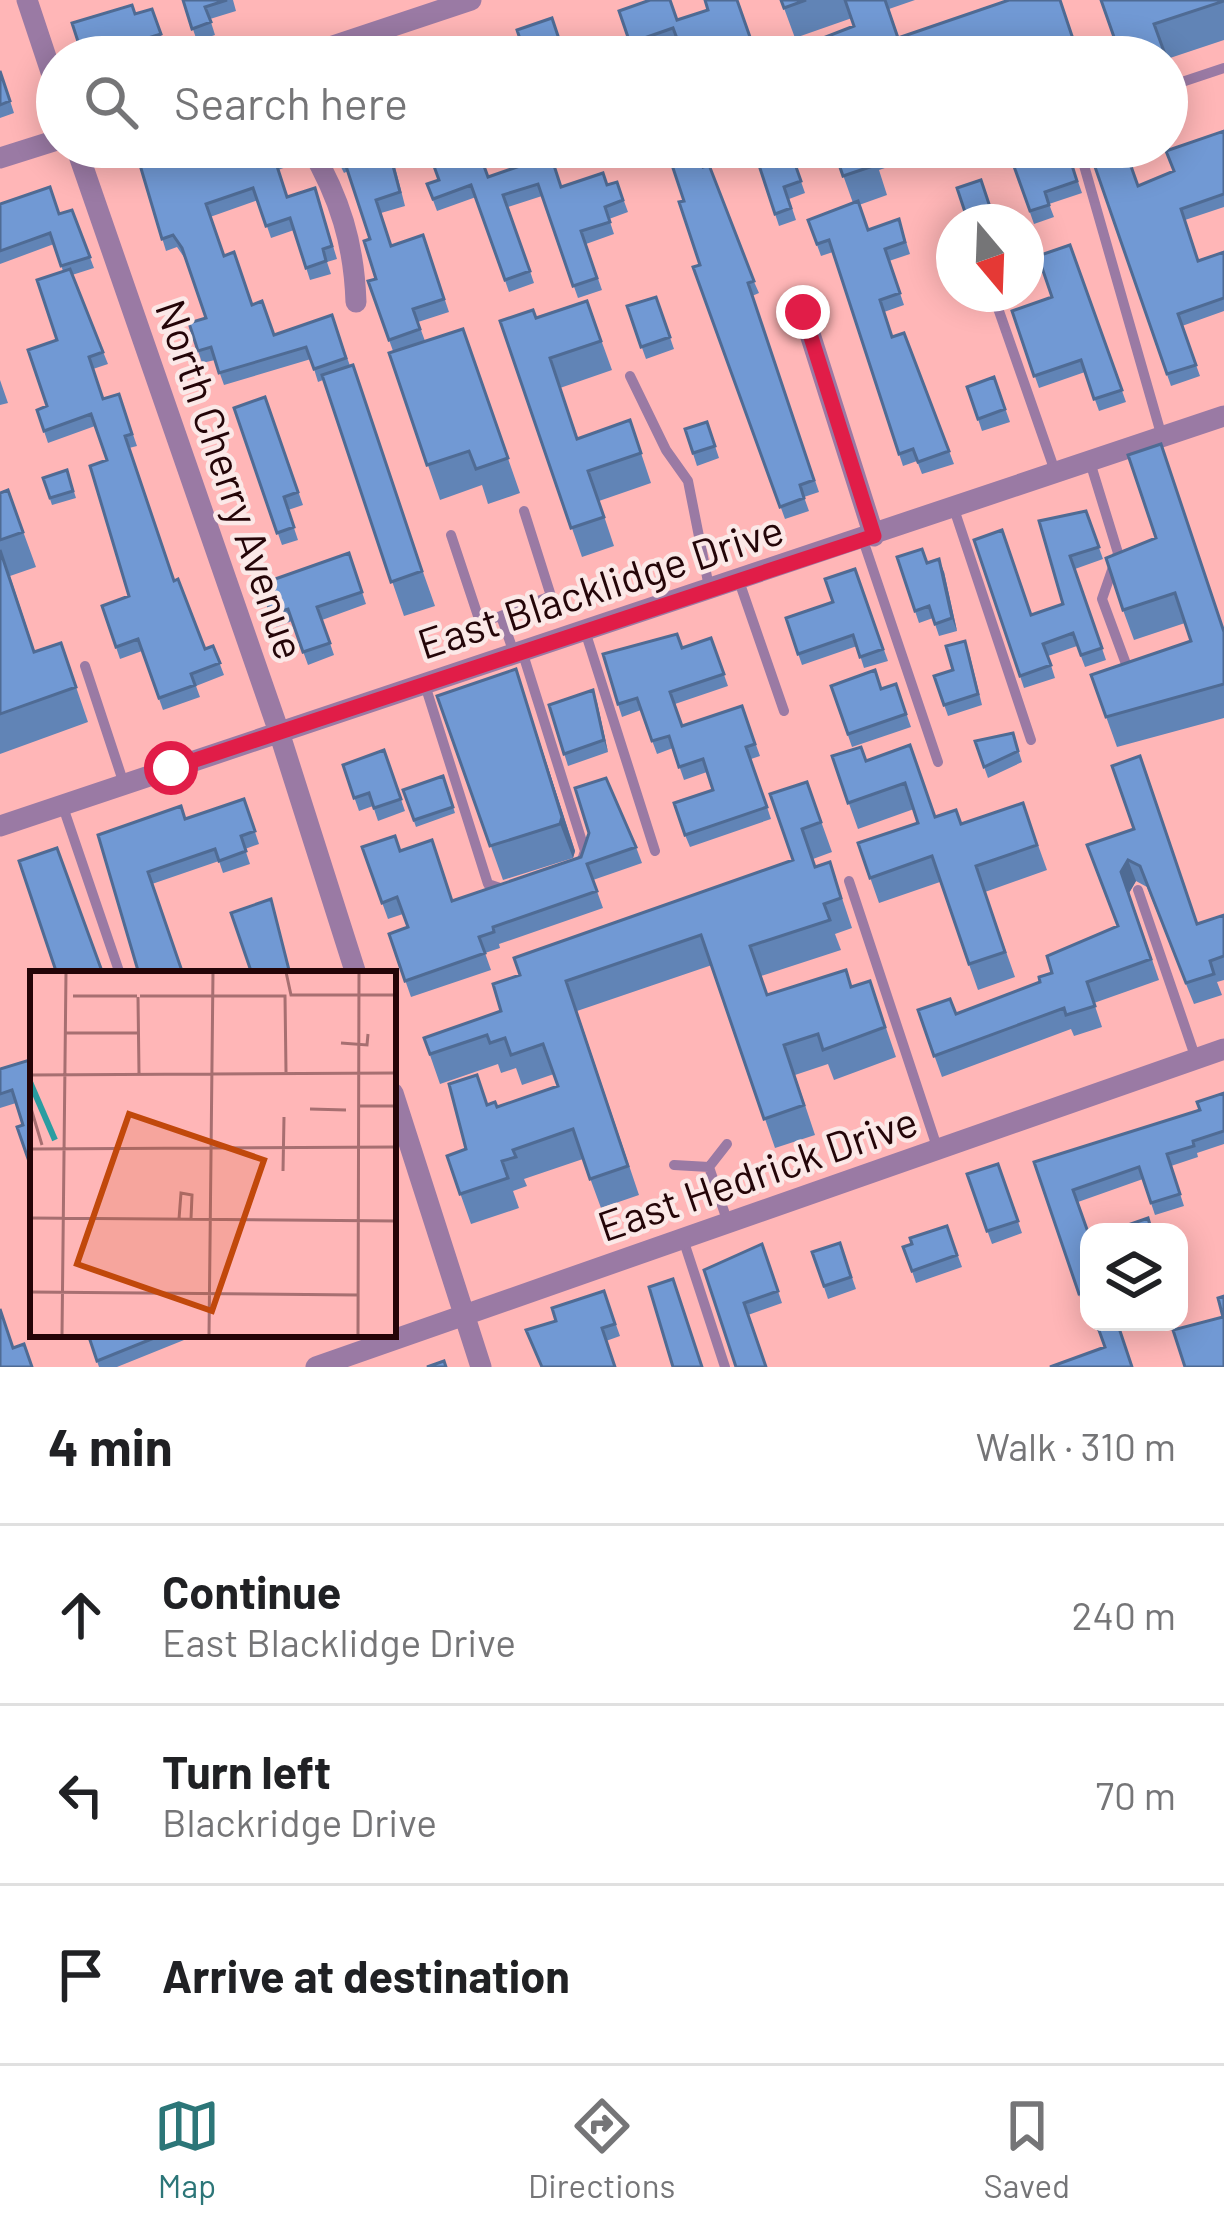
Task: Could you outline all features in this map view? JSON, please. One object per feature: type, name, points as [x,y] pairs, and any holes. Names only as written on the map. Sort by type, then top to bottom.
[{"type":"street","points":[[27,0],[39,36]]},
{"type":"street","points":[[363,36],[471,0]]},
{"type":"street","points":[[0,158],[36,147]]},
{"type":"street","name":"North Cherry Avenue","points":[[83,168],[279,732],[355,971]]},
{"type":"street","points":[[322,168],[336,192],[354,256],[356,302]]},
{"type":"street","points":[[803,312],[868,538]]},
{"type":"street","name":"East Blacklidge Drive","points":[[0,826],[1224,416]]},
{"type":"street","name":"East Hedrick Drive","points":[[316,1367],[1224,1049]]},
{"type":"street","points":[[396,1102],[482,1367]]},
{"type":"lane","points":[[1188,80],[1224,68]]},
{"type":"lane","points":[[1085,168],[1162,437]]},
{"type":"lane","points":[[999,312],[1056,474]]},
{"type":"lane","points":[[630,376],[665,450],[688,481],[710,590]]},
{"type":"lane","points":[[1090,462],[1118,553],[1102,599],[1129,672]]},
{"type":"lane","points":[[954,509],[1031,740]]},
{"type":"lane","points":[[451,536],[480,622],[501,616],[551,596],[524,511]]},
{"type":"lane","points":[[868,538],[938,762]]},
{"type":"lane","points":[[739,580],[784,711]]},
{"type":"lane","points":[[501,616],[519,653],[585,851],[581,866],[561,872]]},
{"type":"lane","points":[[585,631],[655,851]]},
{"type":"lane","points":[[85,666],[124,784]]},
{"type":"lane","points":[[424,684],[488,884],[502,891],[522,885]]},
{"type":"lane","points":[[62,804],[119,971]]},
{"type":"lane","points":[[849,881],[938,1150]]},
{"type":"lane","points":[[1138,890],[1196,1059]]},
{"type":"lane","points":[[709,1167],[727,1144]]},
{"type":"lane","points":[[674,1165],[709,1167]]},
{"type":"lane","points":[[709,1167],[728,1223]]},
{"type":"lane","points":[[682,1239],[725,1367]]},
{"type":"building","points":[[183,0],[227,0],[205,7],[211,22],[192,29]]},
{"type":"building","points":[[650,0],[670,0],[677,20],[708,10],[705,0],[737,0],[750,36],[676,36],[673,28],[650,36],[628,36],[619,11]]},
{"type":"building","points":[[781,0],[806,0],[784,8]]},
{"type":"building","points":[[845,0],[885,0],[897,36],[828,36],[854,26]]},
{"type":"building","points":[[1009,0],[1060,0],[1072,36],[904,36]]},
{"type":"building","points":[[1101,0],[1224,0],[1154,24],[1158,36],[1114,36]]},
{"type":"building","points":[[132,5],[135,14],[152,9],[161,34],[76,36],[72,23]]},
{"type":"building","points":[[552,18],[558,36],[519,36],[517,30]]},
{"type":"building","points":[[0,71],[10,101],[0,105]]},
{"type":"building","points":[[1224,131],[1224,194],[1181,209],[1198,261],[1224,252],[1224,298],[1178,314],[1196,365],[1167,374],[1095,168],[1132,168],[1138,186],[1173,168],[1188,168],[1188,143]]},
{"type":"building","points":[[141,168],[278,168],[287,197],[315,188],[332,246],[323,249],[326,261],[306,268],[290,218],[266,226],[253,188],[206,204],[224,256],[234,252],[252,305],[262,301],[274,335],[332,315],[346,358],[314,369],[306,347],[219,373],[211,347],[198,351],[189,323],[206,318],[182,248],[173,235],[162,239]]},
{"type":"building","points":[[347,168],[394,168],[400,192],[376,200],[391,246],[423,235],[444,299],[413,309],[420,329],[389,340],[368,281],[376,279],[364,241],[370,239]]},
{"type":"building","points":[[435,168],[485,168],[488,177],[514,168],[555,168],[561,187],[603,173],[607,185],[617,182],[623,200],[605,207],[610,222],[581,231],[597,278],[573,286],[538,184],[503,195],[530,271],[505,280],[471,185],[433,199],[427,184],[439,180]]},
{"type":"building","points":[[673,168],[710,168],[754,281],[748,283],[814,480],[800,485],[804,498],[780,507],[693,267],[700,265],[679,202],[684,201]]},
{"type":"building","points":[[760,168],[796,168],[801,181],[784,187],[791,208],[775,214]]},
{"type":"building","points":[[840,168],[867,168],[843,176]]},
{"type":"building","points":[[1015,168],[1073,168],[1077,181],[1045,192],[1049,205],[1027,204]]},
{"type":"building","points":[[981,180],[989,204],[962,204],[957,188]]},
{"type":"building","points":[[50,187],[59,214],[72,210],[90,257],[61,266],[50,233],[0,251],[0,204]]},
{"type":"building","points":[[858,201],[868,230],[899,219],[905,242],[885,249],[900,293],[880,300],[892,337],[904,333],[949,451],[918,462],[913,449],[899,454],[829,240],[817,244],[808,220]]},
{"type":"building","points":[[1070,245],[1122,390],[1094,399],[1081,360],[1034,376],[1012,312],[1044,312],[1044,300],[1052,297],[1044,254]]},
{"type":"building","points":[[70,269],[103,352],[89,357],[103,399],[119,394],[132,434],[125,436],[174,581],[178,579],[205,649],[213,646],[220,663],[191,674],[195,685],[159,698],[138,639],[116,647],[102,606],[129,596],[90,466],[107,460],[91,414],[44,431],[37,410],[47,406],[28,350],[57,340],[37,280]]},
{"type":"building","points":[[656,297],[670,337],[641,347],[627,306]]},
{"type":"building","points":[[587,301],[601,341],[550,358],[577,439],[630,420],[641,453],[588,471],[604,517],[571,528],[500,321],[533,310],[536,318]]},
{"type":"building","points":[[463,329],[508,458],[476,469],[469,451],[427,465],[389,353]]},
{"type":"building","points":[[353,365],[422,571],[391,582],[322,375]]},
{"type":"building","points":[[994,377],[1005,409],[978,419],[967,387]]},
{"type":"building","points":[[265,397],[298,492],[284,497],[294,527],[277,533],[234,408]]},
{"type":"building","points":[[707,422],[715,446],[693,453],[685,429]]},
{"type":"building","points":[[1161,444],[1224,632],[1224,684],[1106,717],[1091,675],[1191,641],[1175,593],[1123,610],[1106,558],[1156,538],[1128,455]]},
{"type":"building","points":[[67,470],[73,491],[50,498],[43,478]]},
{"type":"building","points":[[8,490],[23,532],[0,540],[0,493]]},
{"type":"building","points":[[1086,511],[1099,547],[1070,556],[1102,648],[1081,655],[1073,633],[1043,644],[1051,665],[1020,676],[974,540],[1002,530],[1031,615],[1063,604],[1039,521]]},
{"type":"building","points":[[922,549],[927,563],[939,559],[952,618],[935,624],[929,606],[915,611],[897,557]]},
{"type":"building","points":[[0,550],[34,652],[61,643],[76,687],[0,714]]},
{"type":"building","points":[[349,553],[362,592],[317,607],[330,643],[303,652],[288,609],[271,614],[261,584]]},
{"type":"building","points":[[855,569],[883,649],[860,657],[853,635],[798,654],[786,618],[833,602],[825,579]]},
{"type":"building","points":[[677,634],[682,648],[711,638],[724,674],[670,692],[682,726],[742,706],[755,744],[746,747],[767,807],[685,835],[674,803],[713,790],[703,759],[679,767],[669,736],[652,741],[637,698],[618,704],[603,654]]},
{"type":"building","points":[[965,641],[978,694],[944,705],[934,676],[953,670],[946,646]]},
{"type":"building","points":[[516,669],[562,817],[560,824],[490,846],[437,696]]},
{"type":"building","points":[[875,670],[881,689],[896,684],[906,714],[848,734],[831,686]]},
{"type":"building","points":[[593,690],[604,740],[564,754],[549,705]]},
{"type":"building","points":[[1013,733],[1018,751],[984,767],[975,741]]},
{"type":"building","points":[[910,745],[935,817],[956,810],[961,824],[1023,803],[1037,845],[976,866],[1005,952],[969,964],[932,856],[870,878],[858,843],[918,823],[905,783],[848,803],[832,756],[861,747],[866,761]]},
{"type":"building","points":[[384,750],[401,799],[374,808],[369,793],[354,798],[343,765]]},
{"type":"building","points":[[1140,756],[1197,924],[1224,915],[1224,956],[1210,961],[1214,974],[1186,983],[1140,866],[1128,860],[1121,872],[1151,959],[1087,982],[1095,1006],[1066,1015],[1064,1008],[934,1056],[918,1010],[950,999],[956,1014],[1040,982],[1039,977],[1052,973],[1047,956],[1118,926],[1087,845],[1134,829],[1112,766]]},
{"type":"building","points":[[443,776],[453,807],[414,820],[403,790]]},
{"type":"building","points":[[606,778],[636,847],[587,864],[597,891],[493,927],[494,932],[479,937],[485,953],[405,981],[389,934],[408,927],[397,897],[382,903],[362,847],[395,836],[400,851],[432,840],[452,901],[581,857],[589,833],[575,788]]},
{"type":"building","points":[[807,782],[821,822],[802,829],[815,867],[830,862],[841,898],[824,904],[830,920],[750,946],[767,995],[846,970],[851,987],[870,981],[885,1027],[823,1050],[818,1034],[784,1045],[804,1105],[764,1119],[701,935],[566,981],[628,1166],[590,1179],[573,1129],[513,1150],[516,1157],[502,1161],[508,1178],[460,1194],[447,1156],[466,1149],[449,1084],[477,1075],[487,1105],[495,1102],[497,1107],[558,1086],[543,1044],[511,1055],[505,1038],[490,1043],[487,1035],[430,1054],[424,1038],[501,1011],[493,984],[520,975],[514,958],[793,860],[770,794]]},
{"type":"building","points":[[244,799],[255,831],[241,836],[246,851],[219,861],[215,849],[148,872],[182,971],[138,971],[98,835],[181,806],[185,819]]},
{"type":"building","points":[[57,848],[102,971],[56,971],[19,861]]},
{"type":"building","points":[[271,899],[289,971],[251,971],[231,913]]},
{"type":"building","points":[[30,1060],[30,1164],[17,1127],[23,1125],[12,1090],[0,1094],[0,1069]]},
{"type":"building","points":[[1224,1093],[1224,1131],[1167,1154],[1180,1194],[1151,1203],[1139,1167],[1073,1190],[1085,1223],[1080,1223],[1079,1294],[1034,1162],[1200,1110],[1197,1102]]},
{"type":"building","points":[[998,1164],[1018,1221],[987,1231],[967,1174]]},
{"type":"building","points":[[947,1226],[957,1255],[912,1271],[903,1247],[912,1244],[910,1238]]},
{"type":"building","points":[[840,1243],[851,1277],[824,1286],[812,1252]]},
{"type":"building","points":[[762,1244],[778,1291],[744,1303],[766,1367],[736,1367],[704,1270]]},
{"type":"building","points":[[673,1279],[702,1367],[673,1367],[649,1287]]},
{"type":"building","points":[[604,1291],[615,1324],[602,1328],[615,1367],[542,1367],[526,1330],[556,1321],[552,1308]]},
{"type":"building","points":[[1224,1296],[1224,1367],[1185,1367],[1173,1331],[1188,1331],[1188,1326],[1223,1317],[1218,1298]]},
{"type":"building","points":[[0,1309],[13,1348],[24,1344],[32,1367],[0,1367]]},
{"type":"building","points":[[1099,1331],[1120,1331],[1132,1367],[1050,1367],[1105,1347]]},
{"type":"building","points":[[89,1337],[157,1337],[97,1361]]},
{"type":"route","points":[[171,768],[874,536],[803,312]]}]
